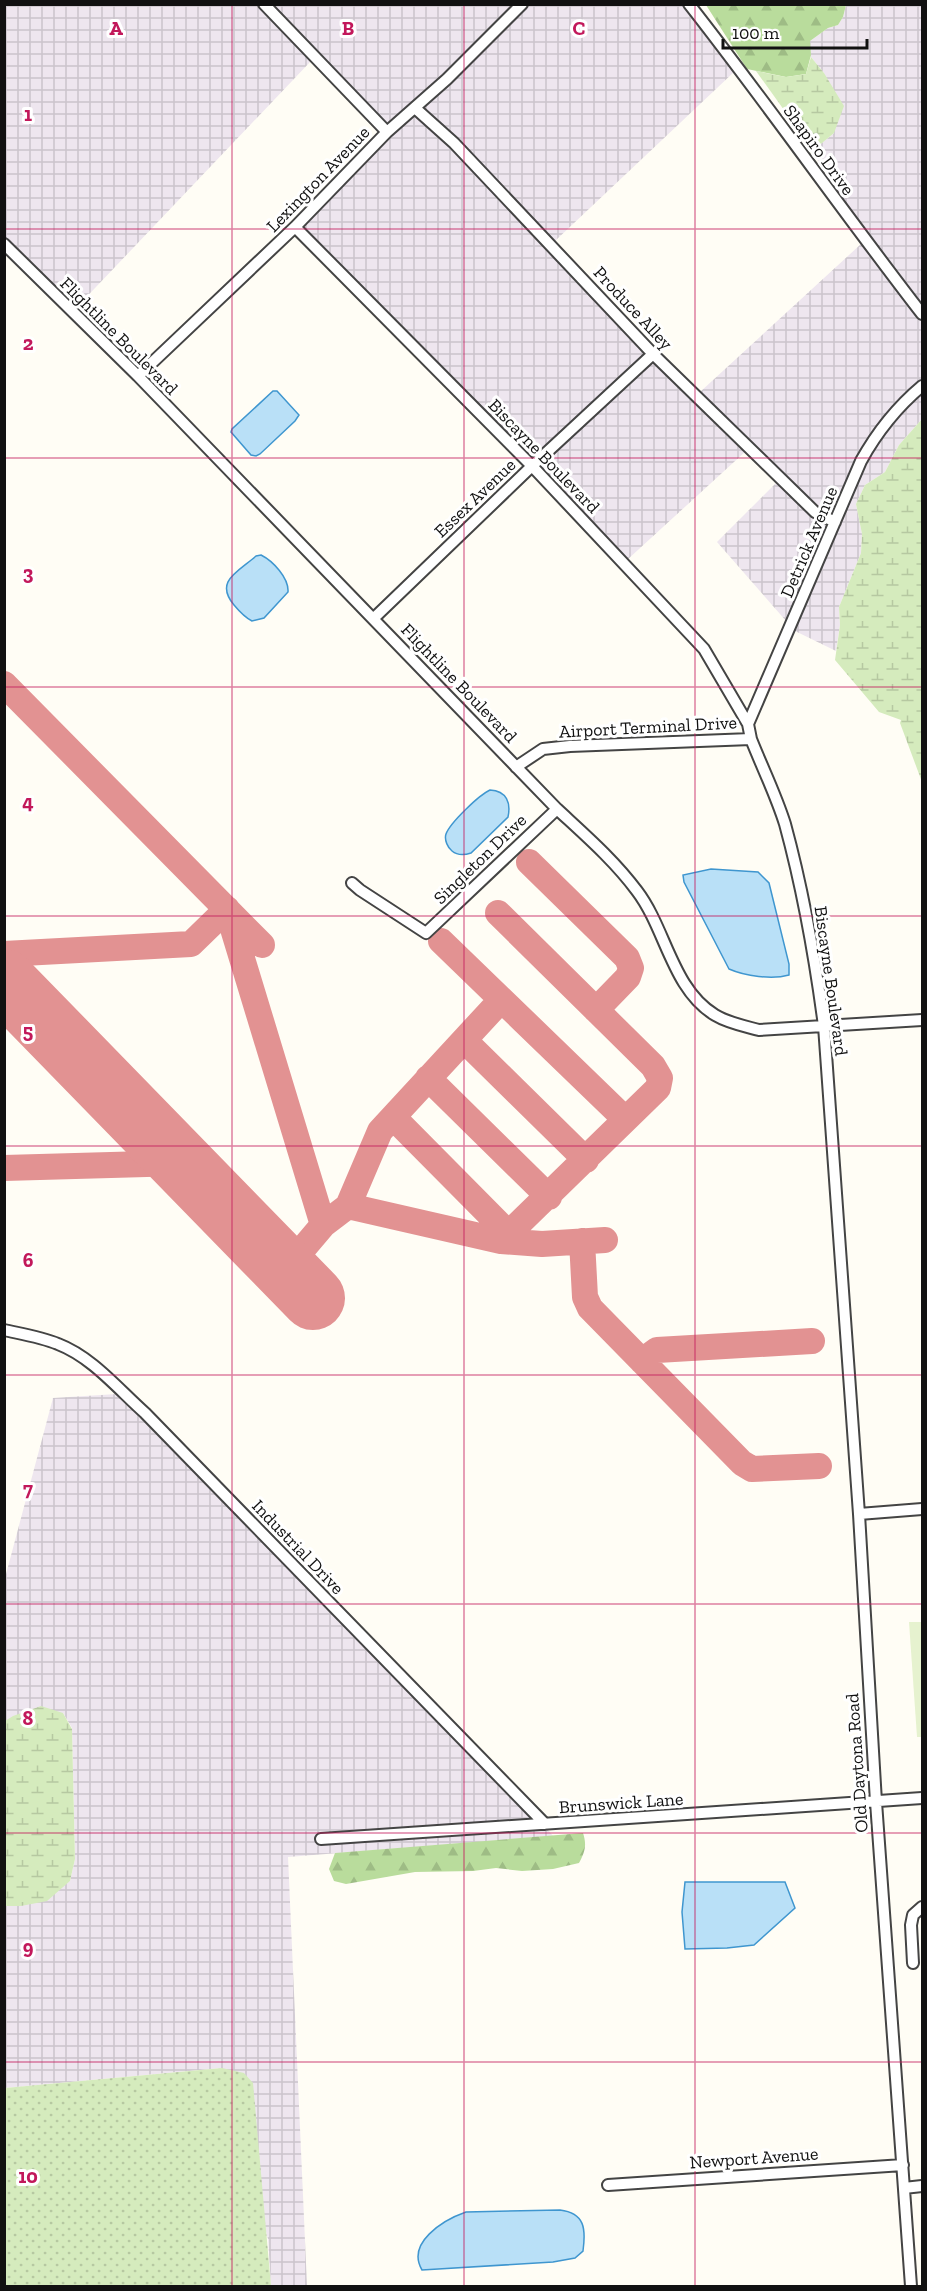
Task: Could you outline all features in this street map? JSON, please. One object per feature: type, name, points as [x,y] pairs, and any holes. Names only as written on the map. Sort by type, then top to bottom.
[{"type":"street","points":[[264,4],[387,132]]},
{"type":"street","name":"Lexington Avenue","points":[[138,376],[295,227],[387,132],[415,108],[522,4]]},
{"type":"street","name":"Shapiro Drive","points":[[689,4],[776,117],[852,224],[922,314]]},
{"type":"street","name":"Produce Alley","points":[[415,108],[454,143],[653,354],[815,512],[834,522]]},
{"type":"street","name":"Biscayne Boulevard","points":[[295,227],[532,466],[704,649],[748,724],[751,739],[784,823],[817,969],[824,1026],[839,1237]]},
{"type":"street","name":"Flightline Boulevard","points":[[4,244],[138,376],[556,808],[599,848],[637,891],[654,917],[683,981],[700,1003],[715,1015],[759,1030],[922,1020]]},
{"type":"street","name":"Essex Avenue","points":[[374,618],[532,466],[653,354]]},
{"type":"street","name":"Detrick Avenue","points":[[748,724],[861,461],[876,435],[922,386]]},
{"type":"street","name":"Airport Terminal Drive","points":[[516,767],[543,749],[751,739]]},
{"type":"street","name":"Singleton Drive","points":[[352,883],[426,933],[556,808]]},
{"type":"street","name":"Old Daytona Road","points":[[839,1237],[911,2286]]},
{"type":"street","name":"Industrial Drive","points":[[5,1331],[58,1344],[77,1353],[94,1366],[145,1413],[545,1824]]},
{"type":"street","points":[[859,1514],[922,1509]]},
{"type":"street","name":"Brunswick Lane","points":[[321,1839],[922,1798]]},
{"type":"street","points":[[913,1963],[911,1925],[913,1915],[922,1907]]},
{"type":"street","name":"Newport Avenue","points":[[608,2185],[903,2165]]},
{"type":"street","points":[[904,2188],[922,2186]]},
{"type":"shaded area","points":[[4,5],[257,5],[311,61],[76,308],[5,237]]},
{"type":"shaded area","points":[[272,5],[515,5],[443,76],[387,125]]},
{"type":"shaded area","points":[[530,5],[682,5],[734,72],[555,241],[459,140],[423,108]]},
{"type":"shaded area","points":[[846,5],[922,5],[922,305],[861,226],[812,151],[834,133],[824,73],[811,57],[810,41],[828,28],[838,25]]},
{"type":"shaded area","points":[[415,115],[450,147],[645,354],[532,458],[303,227],[391,136]]},
{"type":"shaded area","points":[[861,244],[922,323],[922,379],[871,433],[856,460],[832,515],[819,508],[700,392]]},
{"type":"shaded area","points":[[653,361],[746,451],[627,560],[539,466]]},
{"type":"shaded area","points":[[922,393],[922,419],[899,445],[885,472],[865,485],[856,504],[862,534],[861,553],[839,607],[840,625],[836,651],[795,631],[866,463],[880,438]]},
{"type":"shaded area","points":[[777,482],[828,524],[787,622],[717,542]]},
{"type":"shaded area","points":[[117,1394],[543,1829],[547,1829],[553,1836],[288,1857],[307,2286],[271,2286],[268,2239],[222,2068],[5,2088],[5,1906],[21,1906],[70,1881],[75,1859],[72,1728],[63,1713],[5,1721],[5,1578],[53,1398]]},
{"type":"green space","points":[[706,5],[846,5],[838,25],[828,28],[810,41],[811,55],[806,74],[786,77],[747,69]]},
{"type":"green space","points":[[811,57],[824,73],[844,106],[834,133],[810,153],[799,131],[756,71],[786,77],[806,74]]},
{"type":"green space","points":[[922,419],[922,782],[900,723],[901,720],[879,712],[835,660],[840,625],[839,607],[861,553],[862,534],[856,504],[865,485],[885,472],[899,445]]},
{"type":"green space","points":[[909,1622],[922,1622],[922,1737],[917,1737]]},
{"type":"green space","points":[[41,1706],[63,1713],[72,1729],[75,1859],[70,1881],[47,1901],[21,1906],[5,1906],[5,1721]]},
{"type":"green space","points":[[583,1833],[585,1848],[579,1863],[553,1869],[522,1871],[496,1868],[473,1871],[415,1872],[346,1884],[334,1881],[329,1869],[335,1853]]},
{"type":"green space","points":[[222,2068],[244,2073],[253,2083],[271,2286],[5,2286],[5,2088]]},
{"type":"water","points":[[273,391],[277,391],[299,415],[260,454],[251,455],[231,432],[232,429]]},
{"type":"water","points":[[261,555],[279,570],[286,581],[288,592],[264,618],[252,621],[234,605],[226,589],[227,583],[236,572],[256,556]]},
{"type":"water","points":[[490,790],[504,795],[509,807],[508,817],[471,853],[462,855],[454,853],[446,841],[446,834],[465,810]]},
{"type":"water","points":[[711,869],[758,872],[769,883],[789,964],[789,975],[759,976],[729,969],[684,882],[683,875]]},
{"type":"water","points":[[685,1882],[785,1882],[795,1908],[754,1945],[685,1949],[682,1912]]},
{"type":"water","points":[[560,2210],[579,2218],[584,2229],[583,2251],[575,2258],[553,2262],[422,2270],[418,2260],[419,2251],[429,2234],[447,2221],[466,2212]]},
{"type":"taxiway","points":[[4,684],[262,945]]},
{"type":"taxiway","points":[[529,862],[627,958],[631,968],[628,977],[596,1010]]},
{"type":"taxiway","points":[[4,954],[191,944],[227,909],[323,1225],[285,1270]]},
{"type":"taxiway","points":[[498,913],[653,1066],[660,1078],[658,1088],[501,1241]]},
{"type":"taxiway","points":[[441,941],[625,1119]]},
{"type":"taxiway","points":[[348,1206],[380,1131],[501,1000]]},
{"type":"taxiway","points":[[464,1040],[586,1160]]},
{"type":"taxiway","points":[[428,1078],[549,1197]]},
{"type":"taxiway","points":[[393,1117],[509,1234]]},
{"type":"taxiway","points":[[4,1168],[182,1163]]},
{"type":"taxiway","points":[[323,1225],[348,1206],[501,1241],[542,1244],[605,1240]]},
{"type":"taxiway","points":[[582,1241],[585,1297],[590,1308],[742,1463],[752,1469],[819,1466]]},
{"type":"taxiway","points":[[642,1361],[657,1350],[812,1341]]},
{"type":"runway","points":[[4,981],[313,1298]]}]
